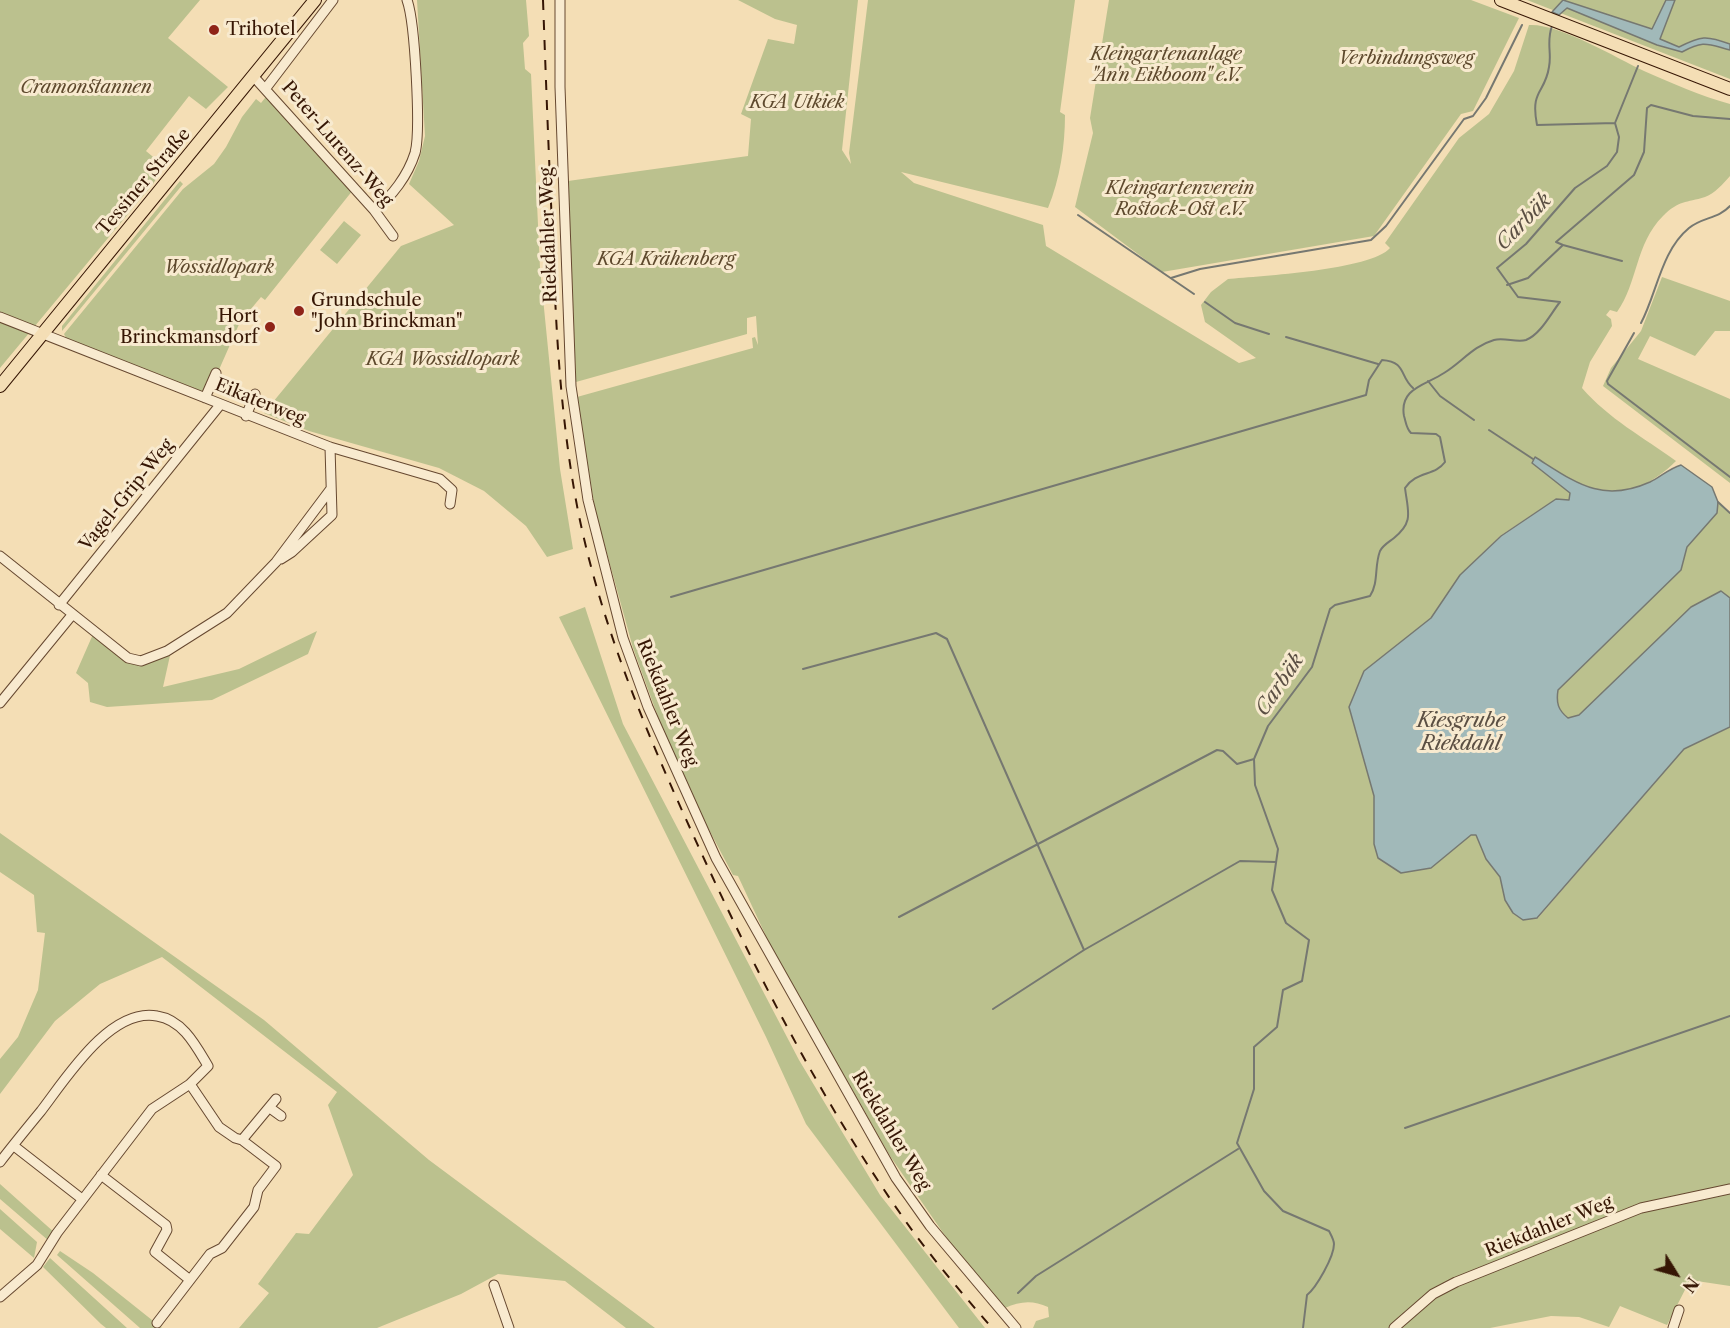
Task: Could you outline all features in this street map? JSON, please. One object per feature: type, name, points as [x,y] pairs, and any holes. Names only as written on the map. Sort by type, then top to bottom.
[{"type":"main road","name":"Tessiner Straße","points":[[0,386],[315,0]]},
{"type":"main road","points":[[1501,0],[1730,89]]},
{"type":"street","points":[[266,88],[333,0]]},
{"type":"street","points":[[374,210],[387,199],[404,177],[417,143],[413,20],[407,0]]},
{"type":"street","name":"Riekdahler Weg","points":[[560,0],[560,78],[571,386],[588,500],[623,638],[648,707],[716,858],[835,1070],[863,1115],[896,1178],[920,1213],[1016,1328]]},
{"type":"street","name":"Peter-Lurenz-Weg","points":[[254,77],[374,210],[393,236]]},
{"type":"street","name":"Eikaterweg","points":[[0,317],[246,416],[330,447],[440,479],[452,490],[450,504]]},
{"type":"street","points":[[205,398],[215,375],[229,384]]},
{"type":"street","points":[[246,416],[255,394]]},
{"type":"street","name":"Vagel-Grip-Weg","points":[[59,605],[220,405]]},
{"type":"street","points":[[276,562],[292,552],[332,515],[330,447]]},
{"type":"street","points":[[0,556],[128,658],[141,661],[167,651],[227,613],[276,562],[330,490]]},
{"type":"street","points":[[0,704],[72,615]]},
{"type":"street","points":[[0,1162],[82,1058],[101,1039],[128,1020],[141,1016],[157,1016],[171,1021],[192,1040],[208,1066],[190,1084],[152,1109],[82,1199],[37,1265],[2,1292]]},
{"type":"street","points":[[157,1323],[210,1254],[222,1248],[254,1207],[254,1198],[276,1166],[219,1126],[190,1084]]},
{"type":"street","points":[[242,1140],[276,1099]]},
{"type":"street","points":[[270,1108],[280,1116]]},
{"type":"street","points":[[14,1146],[82,1199]]},
{"type":"street","points":[[101,1175],[166,1225],[167,1230],[155,1252],[190,1280]]},
{"type":"street","name":"Riekdahler Weg","points":[[1394,1328],[1433,1294],[1456,1282],[1641,1208],[1730,1189]]},
{"type":"street","points":[[494,1285],[509,1328]]},
{"type":"street","points":[[1673,1328],[1679,1310]]},
{"type":"green space","name":"Cramonstannen","points":[[0,0],[200,0],[168,38],[228,87],[206,109],[189,96],[146,151],[164,166],[153,184],[0,368]]},
{"type":"green space","name":"KGA Wossidlopark","points":[[417,0],[526,0],[529,36],[523,43],[525,69],[531,74],[540,268],[560,469],[573,549],[547,557],[526,526],[484,491],[439,468],[309,431],[264,413],[401,246],[454,225],[409,184],[419,161],[425,136]]},
{"type":"green space","points":[[738,0],[858,0],[842,150],[851,164],[849,153],[868,0],[1075,0],[1060,112],[1065,115],[1063,150],[1056,186],[1048,208],[901,172],[914,183],[1043,225],[1046,246],[1239,363],[1256,358],[1205,322],[1201,305],[1211,292],[1228,279],[1339,267],[1379,256],[1390,248],[1385,243],[1459,138],[1489,114],[1514,71],[1529,25],[1555,29],[1665,80],[1730,104],[1730,176],[1708,196],[1674,207],[1654,227],[1642,251],[1624,301],[1617,312],[1610,310],[1606,315],[1611,319],[1612,326],[1590,362],[1582,388],[1615,418],[1676,461],[1657,477],[1640,486],[1623,491],[1606,491],[1588,487],[1532,463],[1571,493],[1569,501],[1556,499],[1500,536],[1460,575],[1431,618],[1364,671],[1349,707],[1374,796],[1374,844],[1431,868],[1471,835],[1476,835],[1486,859],[1500,877],[1505,900],[1523,920],[1538,918],[1684,749],[1730,727],[1730,1286],[1690,1280],[1667,1325],[1620,1306],[1609,1327],[1579,1317],[1551,1316],[1490,1328],[1033,1328],[1036,1321],[1049,1317],[1048,1307],[1026,1302],[1005,1308],[957,1253],[890,1156],[772,949],[738,876],[733,875],[708,828],[658,717],[633,648],[595,510],[577,397],[753,348],[752,338],[755,337],[758,345],[756,316],[747,318],[747,334],[576,382],[568,181],[748,156],[751,119],[741,114],[768,39],[794,44],[797,25],[775,19]]},
{"type":"green space","points":[[1109,0],[1471,0],[1519,18],[1473,111],[1461,114],[1374,236],[1162,272],[1075,207],[1093,133],[1090,118]]},
{"type":"green space","points":[[1527,0],[1730,0],[1730,44],[1709,38],[1678,47],[1657,45],[1682,52],[1706,44],[1730,50],[1730,79]]},
{"type":"green space","name":"Wossidlopark","points":[[269,93],[353,190],[265,300],[261,297],[240,322],[207,397],[66,338],[64,334],[183,189],[214,164],[242,117],[256,99],[261,103]]},
{"type":"green space","points":[[180,181],[183,184],[62,331],[62,326]]},
{"type":"green space","points":[[344,221],[361,235],[337,264],[320,250]]},
{"type":"green space","points":[[1662,277],[1730,301],[1730,331],[1715,331],[1695,356],[1650,336],[1638,359],[1730,399],[1730,483],[1603,386],[1611,368],[1641,331]]},
{"type":"green space","points":[[1718,502],[1730,513],[1730,598],[1691,607],[1579,715],[1568,718],[1558,706],[1558,690],[1681,570],[1687,547],[1717,513]]},
{"type":"green space","points":[[585,607],[623,724],[799,1060],[880,1195],[985,1328],[959,1328],[806,1124],[766,1037],[559,617]]},
{"type":"green space","points":[[317,631],[308,654],[212,700],[107,707],[90,702],[88,683],[76,673],[94,632],[134,661],[171,651],[163,687],[239,669]]},
{"type":"green space","points":[[0,833],[264,1020],[429,1160],[655,1328],[626,1328],[565,1281],[498,1274],[461,1294],[377,1328],[239,1328],[269,1293],[258,1284],[296,1233],[309,1234],[353,1175],[328,1105],[337,1092],[162,957],[100,984],[55,1021],[0,1094],[0,1059],[18,1037],[38,990],[45,933],[37,932],[34,895],[0,872]]},
{"type":"green space","points":[[0,1184],[55,1233],[49,1241],[0,1199]]},
{"type":"green space","points":[[0,1209],[37,1242],[34,1258],[0,1229]]},
{"type":"green space","points":[[60,1251],[93,1273],[162,1328],[140,1328],[57,1255]]},
{"type":"green space","points":[[50,1258],[127,1328],[106,1328],[101,1324],[43,1267]]},
{"type":"water","points":[[1563,0],[1652,29],[1666,0],[1675,0],[1660,39],[1679,47],[1698,39],[1709,38],[1730,44],[1730,50],[1706,44],[1682,52],[1657,45],[1567,8],[1559,15],[1552,12]]},
{"type":"water","name":"Kiesgrube Riekdahl","points":[[1535,457],[1576,482],[1589,487],[1617,491],[1650,482],[1681,465],[1712,487],[1718,502],[1717,513],[1687,547],[1681,570],[1558,690],[1558,702],[1562,712],[1568,718],[1579,715],[1691,607],[1721,591],[1730,598],[1730,727],[1684,749],[1537,918],[1523,920],[1513,913],[1505,900],[1500,877],[1486,859],[1476,835],[1471,835],[1431,868],[1401,873],[1378,858],[1374,844],[1374,796],[1349,707],[1364,671],[1431,618],[1460,575],[1501,536],[1556,499],[1569,500],[1570,493],[1532,463]]},
{"type":"waterway","points":[[1171,278],[1200,269],[1371,240],[1386,226],[1464,119],[1473,116],[1486,98],[1522,25]]},
{"type":"waterway","points":[[1552,26],[1549,37],[1549,67],[1535,105],[1537,125],[1615,123]]},
{"type":"waterway","name":"Carbäk","points":[[1303,1328],[1307,1295],[1328,1264],[1333,1250],[1333,1239],[1329,1231],[1283,1211],[1264,1191],[1237,1143],[1254,1089],[1254,1047],[1277,1027],[1283,990],[1302,981],[1309,940],[1286,923],[1272,890],[1278,849],[1255,785],[1254,759],[1268,726],[1312,667],[1330,609],[1335,605],[1370,596],[1373,591],[1380,551],[1405,527],[1407,521],[1405,488],[1414,479],[1436,470],[1445,462],[1440,437],[1436,434],[1411,433],[1408,429],[1404,407],[1410,393],[1487,343],[1498,339],[1522,341],[1531,337],[1541,328],[1560,302],[1518,297],[1497,268],[1526,244],[1575,188],[1607,166],[1617,152],[1619,137],[1615,123],[1638,66]]},
{"type":"waterway","points":[[1563,245],[1556,242],[1634,175],[1644,152],[1647,108],[1651,105],[1693,116],[1730,119]]},
{"type":"waterway","points":[[1641,323],[1666,260],[1680,237],[1694,224],[1730,206]]},
{"type":"waterway","points":[[1078,215],[1194,294]]},
{"type":"waterway","points":[[1507,285],[1528,278],[1563,245],[1622,261]]},
{"type":"waterway","points":[[1205,302],[1235,323],[1269,334]]},
{"type":"waterway","points":[[1634,333],[1607,381],[1608,384],[1730,477]]},
{"type":"waterway","points":[[1286,337],[1378,364]]},
{"type":"waterway","points":[[671,597],[1366,395],[1369,380],[1382,360],[1390,361],[1399,367],[1413,388]]},
{"type":"waterway","points":[[1428,381],[1440,396],[1474,420]]},
{"type":"waterway","points":[[1489,430],[1533,459]]},
{"type":"waterway","points":[[1718,502],[1730,513]]},
{"type":"waterway","points":[[803,669],[936,633],[947,639],[1084,950],[1240,861],[1276,862]]},
{"type":"waterway","points":[[899,917],[1217,750],[1223,751],[1237,764],[1254,759]]},
{"type":"waterway","points":[[993,1009],[1084,950]]},
{"type":"waterway","points":[[1405,1128],[1730,1016]]},
{"type":"waterway","points":[[1018,1293],[1036,1276],[1238,1149]]},
{"type":"railway","points":[[543,0],[556,312],[563,412],[578,511],[601,602],[616,647],[631,690],[686,820],[749,954],[796,1044],[847,1131],[902,1216],[934,1259],[992,1328]]},
{"type":"place","name":"Trihotel","points":[[214,30]]},
{"type":"place","name":"Grundschule \"John Brinckman\"","points":[[299,311]]},
{"type":"place","name":"Hort Brinckmansdorf","points":[[270,327]]},
{"type":"park label","name":"Verbindungsweg","points":[[1406,59]]},
{"type":"park label","name":"Kleingartenanlage \"An'n Eikboom\" e.V.","points":[[1166,65]]},
{"type":"park label","name":"KGA Utkiek","points":[[797,103]]},
{"type":"park label","name":"Kleingartenverein Rostock-Ost e.V.","points":[[1180,199]]},
{"type":"park label","name":"KGA Krähenberg","points":[[666,260]]}]
